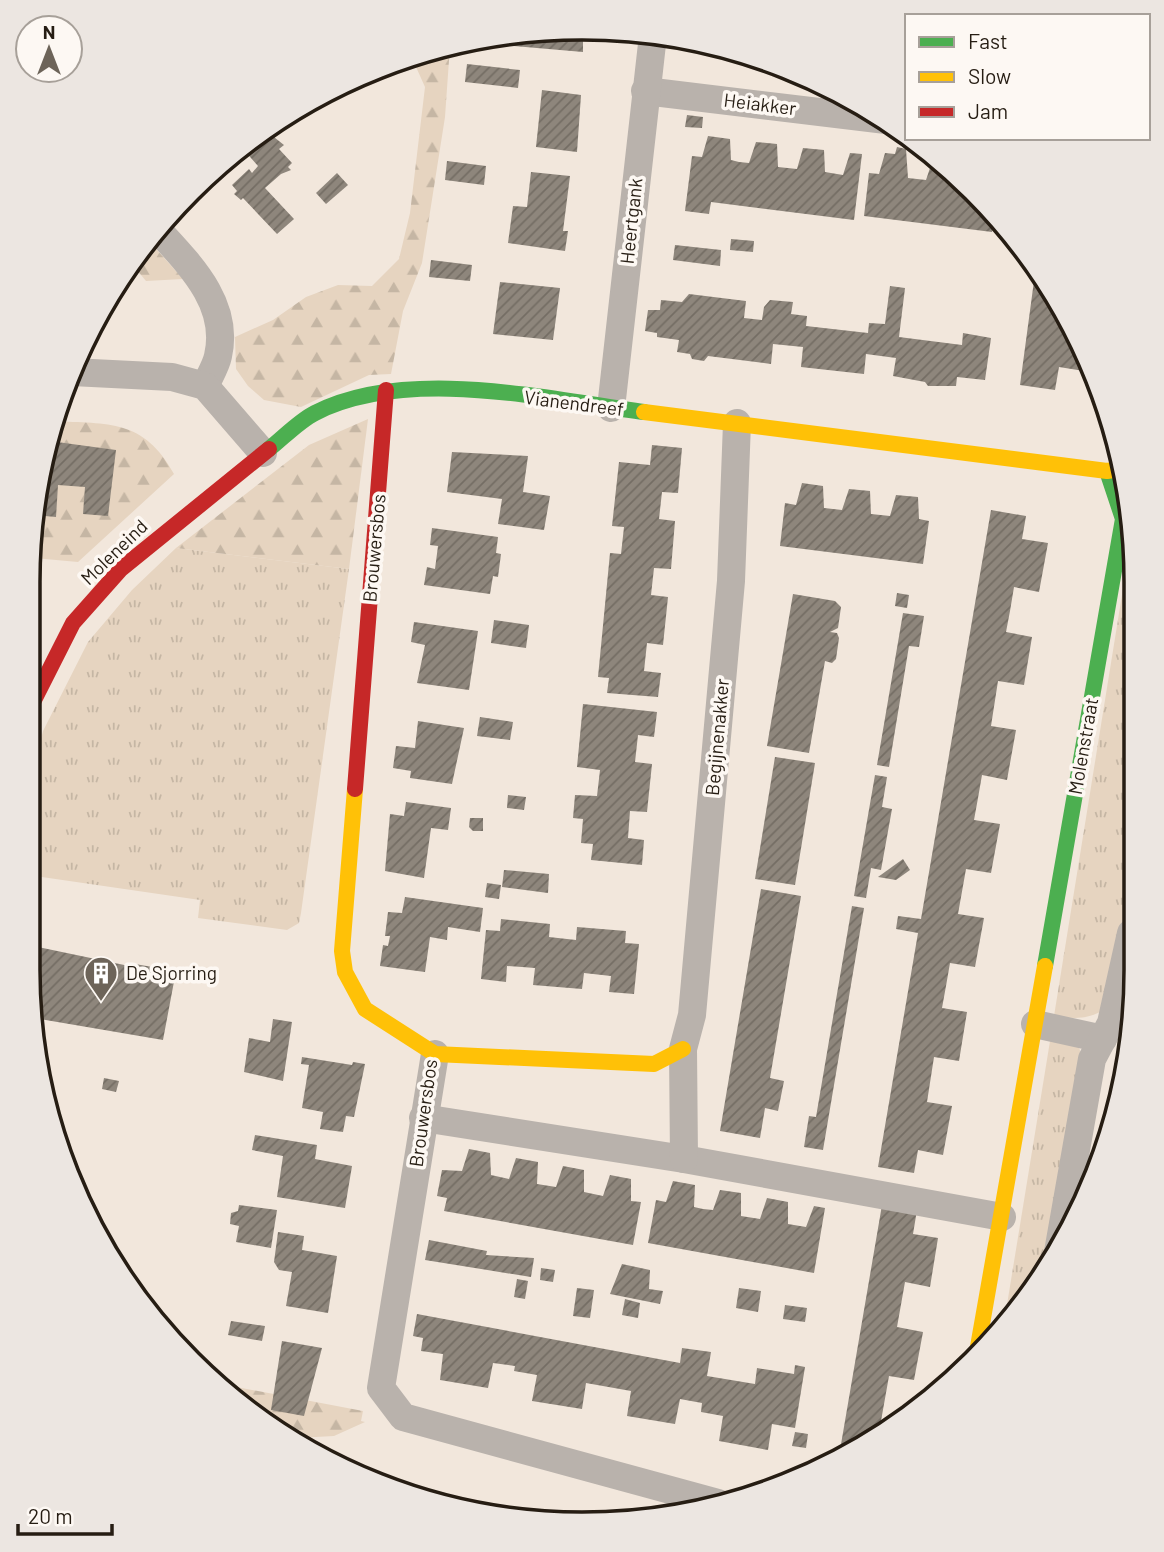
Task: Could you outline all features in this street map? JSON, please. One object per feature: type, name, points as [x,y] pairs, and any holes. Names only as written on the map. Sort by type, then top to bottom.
[{"type":"street","name":"Heertgank","points":[[611,408],[652,45]]},
{"type":"street","name":"Heiakker","points":[[645,91],[855,114]]},
{"type":"street","points":[[165,237],[198,274],[220,316],[218,356],[205,386]]},
{"type":"street","points":[[82,373],[172,377],[205,386],[263,453]]},
{"type":"street","name":"Vianendreef","points":[[263,453],[316,414],[386,390],[473,390],[1112,470]]},
{"type":"street","name":"Brouwersbos","points":[[386,390],[342,951],[345,972],[365,1009],[435,1054],[382,1388],[402,1417],[700,1498]]},
{"type":"street","name":"Begijnenakker","points":[[684,1159],[683,1049],[692,1015],[730,594],[737,423]]},
{"type":"street","name":"Moleneind","points":[[40,688],[73,623],[121,569],[263,453]]},
{"type":"street","name":"Molenstraat","points":[[980,1337],[1121,530]]},
{"type":"street","points":[[1064,1217],[1092,1059],[1111,1023],[1124,964]]},
{"type":"street","points":[[1035,1024],[1103,1039]]},
{"type":"street","points":[[435,1054],[654,1064],[683,1049]]},
{"type":"street","points":[[423,1118],[684,1159],[1002,1217]]},
{"type":"green space","points":[[449,57],[445,117],[422,263],[403,311],[391,374],[369,375],[301,407],[264,400],[248,386],[236,369],[235,337],[273,320],[306,297],[338,285],[372,286],[399,259],[410,213],[425,87],[416,67]]},
{"type":"green space","points":[[155,248],[183,279],[146,281],[138,272]]},
{"type":"green space","points":[[368,419],[349,569],[176,548],[309,445]]},
{"type":"green space","points":[[65,422],[123,428],[150,443],[174,474],[78,562],[41,559],[51,476]]},
{"type":"green space","points":[[176,548],[349,569],[301,913],[299,923],[287,930],[198,918],[200,900],[40,877],[40,743],[43,731],[88,642],[132,590]]},
{"type":"green space","points":[[1124,582],[1124,931],[1107,1008],[1081,1018],[1054,1016]]},
{"type":"green space","points":[[1051,1035],[1079,1047],[1083,1062],[1052,1240],[1007,1306]]},
{"type":"green space","points":[[237,1387],[363,1411],[361,1421],[365,1422],[334,1436],[308,1437]]},
{"type":"building","points":[[583,40],[583,52],[508,45]]},
{"type":"building","points":[[467,64],[520,70],[518,88],[465,82]]},
{"type":"building","points":[[542,90],[581,95],[577,152],[536,147]]},
{"type":"building","points":[[687,115],[703,117],[702,128],[685,127]]},
{"type":"building","points":[[708,136],[730,139],[731,160],[739,162],[749,163],[756,142],[777,144],[778,167],[797,169],[803,148],[824,150],[825,172],[843,175],[850,153],[862,154],[854,220],[711,202],[709,214],[685,211],[692,156],[702,157]]},
{"type":"building","points":[[274,137],[284,145],[279,149],[292,163],[288,167],[291,170],[281,174],[265,188],[294,219],[277,234],[243,198],[241,200],[234,194],[237,191],[232,185],[249,169],[252,173],[258,166],[248,155]]},
{"type":"building","points":[[897,147],[906,149],[908,178],[926,180],[930,167],[965,199],[993,229],[992,232],[864,216],[869,173],[879,174],[885,153],[895,154]]},
{"type":"building","points":[[447,161],[486,166],[484,185],[445,180]]},
{"type":"building","points":[[531,172],[570,176],[563,231],[568,231],[565,251],[508,243],[513,206],[527,207]]},
{"type":"building","points":[[337,173],[348,185],[326,204],[316,193]]},
{"type":"building","points":[[731,239],[754,241],[753,252],[730,250]]},
{"type":"building","points":[[675,245],[721,250],[720,266],[673,260]]},
{"type":"building","points":[[431,260],[472,265],[470,281],[429,277]]},
{"type":"building","points":[[500,282],[560,288],[553,340],[493,334]]},
{"type":"building","points":[[1034,284],[1068,342],[1081,371],[1059,367],[1055,390],[1020,385]]},
{"type":"building","points":[[890,286],[905,288],[899,337],[962,345],[963,333],[991,338],[985,380],[957,377],[956,386],[928,386],[925,382],[893,376],[896,358],[866,354],[864,374],[801,367],[803,347],[773,344],[771,364],[708,356],[704,361],[692,359],[690,354],[677,352],[679,340],[657,337],[657,333],[645,331],[648,310],[660,310],[661,300],[682,302],[689,294],[746,301],[744,318],[762,320],[764,307],[770,300],[793,302],[791,314],[807,316],[806,326],[868,333],[869,323],[885,324]]},
{"type":"building","points":[[59,442],[116,450],[108,516],[83,514],[85,487],[58,485],[56,517],[44,516]]},
{"type":"building","points":[[652,445],[682,448],[678,493],[662,492],[659,519],[675,521],[671,569],[654,568],[651,595],[668,597],[663,645],[647,643],[644,671],[661,673],[658,697],[607,693],[609,678],[598,677],[610,553],[621,554],[624,527],[612,526],[619,462],[650,465]]},
{"type":"building","points":[[452,452],[528,456],[523,492],[550,496],[544,530],[498,524],[502,499],[447,492]]},
{"type":"building","points":[[802,483],[823,486],[824,508],[842,510],[849,489],[870,491],[871,514],[890,516],[896,495],[918,497],[919,519],[929,521],[923,564],[780,546],[785,503],[796,505]]},
{"type":"building","points":[[991,510],[1026,516],[1022,539],[1048,543],[1039,592],[1014,587],[1006,632],[1032,637],[1024,685],[998,681],[991,726],[1016,730],[1007,780],[982,775],[974,820],[1000,824],[991,873],[966,869],[958,914],[984,918],[975,967],[950,963],[942,1008],[967,1012],[959,1061],[934,1057],[927,1102],[952,1106],[943,1155],[918,1150],[914,1173],[878,1167],[918,933],[896,929],[898,916],[921,919]]},
{"type":"building","points":[[432,528],[498,537],[496,553],[501,554],[498,577],[493,576],[490,594],[424,585],[427,567],[435,569],[438,546],[430,545]]},
{"type":"building","points":[[897,593],[909,595],[907,608],[895,606]]},
{"type":"building","points":[[793,594],[835,601],[841,607],[838,628],[830,632],[837,633],[839,638],[836,659],[832,663],[825,661],[809,753],[767,746]]},
{"type":"building","points":[[903,613],[924,616],[919,647],[909,646],[889,767],[877,765]]},
{"type":"building","points":[[494,620],[529,625],[526,648],[491,643]]},
{"type":"building","points":[[414,622],[478,631],[469,690],[417,683],[425,645],[411,642]]},
{"type":"building","points":[[583,704],[657,712],[654,737],[638,735],[635,762],[652,764],[647,812],[630,811],[628,838],[644,840],[642,865],[591,860],[593,844],[581,843],[583,819],[573,818],[575,795],[597,796],[600,770],[577,767]]},
{"type":"building","points":[[480,717],[513,722],[510,740],[477,736]]},
{"type":"building","points":[[418,721],[464,728],[452,784],[410,778],[411,771],[393,768],[396,746],[415,748]]},
{"type":"building","points":[[775,757],[815,763],[795,885],[755,879]]},
{"type":"building","points":[[875,775],[887,777],[882,807],[892,809],[881,870],[871,868],[866,898],[854,896]]},
{"type":"building","points":[[508,795],[526,797],[524,810],[507,808]]},
{"type":"building","points":[[406,802],[451,808],[448,830],[431,828],[424,878],[385,871],[390,814],[404,816]]},
{"type":"building","points":[[470,818],[483,818],[483,831],[473,831],[469,827]]},
{"type":"building","points":[[903,859],[910,870],[896,880],[878,877]]},
{"type":"building","points":[[504,870],[549,874],[548,893],[502,887]]},
{"type":"building","points":[[487,883],[501,885],[499,899],[485,897]]},
{"type":"building","points":[[761,889],[801,896],[770,1078],[784,1081],[778,1111],[765,1108],[760,1138],[720,1131]]},
{"type":"building","points":[[405,897],[483,908],[480,932],[448,927],[447,940],[430,937],[425,972],[380,966],[383,945],[388,946],[390,936],[385,936],[388,912],[402,913]]},
{"type":"building","points":[[852,906],[864,908],[823,1150],[804,1147],[809,1116],[816,1117]]},
{"type":"building","points":[[501,919],[550,924],[549,937],[576,940],[577,927],[626,931],[625,943],[639,944],[634,994],[609,992],[611,976],[584,973],[582,989],[533,985],[535,968],[507,966],[506,982],[481,979],[486,930],[500,931]]},
{"type":"building","name":"De Sjorring","points":[[40,947],[129,966],[129,963],[176,971],[163,1040],[43,1019]]},
{"type":"building","points":[[273,1019],[292,1022],[283,1081],[244,1072],[249,1038],[270,1042]]},
{"type":"building","points":[[302,1057],[352,1065],[353,1062],[365,1064],[354,1117],[346,1116],[343,1132],[320,1129],[323,1112],[302,1108],[309,1065],[301,1064]]},
{"type":"building","points":[[104,1078],[119,1081],[116,1092],[102,1089]]},
{"type":"building","points":[[255,1135],[317,1145],[315,1159],[352,1166],[345,1208],[277,1197],[283,1156],[252,1150]]},
{"type":"building","points":[[469,1149],[490,1153],[491,1175],[509,1179],[516,1158],[538,1162],[537,1184],[556,1187],[563,1166],[584,1170],[584,1192],[603,1196],[610,1175],[631,1179],[631,1201],[641,1202],[633,1245],[444,1211],[447,1198],[437,1196],[442,1170],[462,1171]]},
{"type":"building","points":[[673,1181],[695,1185],[694,1207],[703,1209],[713,1210],[720,1190],[741,1193],[741,1216],[760,1219],[767,1198],[788,1202],[788,1224],[806,1227],[814,1206],[825,1208],[814,1273],[648,1243],[656,1200],[666,1202]]},
{"type":"building","points":[[239,1205],[277,1210],[271,1248],[236,1242],[239,1226],[230,1224],[231,1213],[238,1211]]},
{"type":"building","points":[[882,1205],[917,1210],[913,1234],[938,1238],[930,1287],[905,1282],[897,1327],[923,1332],[914,1380],[889,1376],[881,1421],[841,1446]]},
{"type":"building","points":[[278,1232],[304,1236],[302,1250],[337,1256],[328,1313],[286,1306],[292,1272],[279,1270],[274,1262]]},
{"type":"building","points":[[429,1240],[487,1251],[486,1255],[534,1258],[531,1277],[425,1260]]},
{"type":"building","points":[[622,1264],[650,1270],[649,1289],[663,1291],[660,1304],[610,1294]]},
{"type":"building","points":[[541,1268],[555,1270],[553,1282],[540,1280]]},
{"type":"building","points":[[517,1279],[528,1281],[525,1299],[514,1297]]},
{"type":"building","points":[[577,1288],[594,1290],[590,1318],[573,1316]]},
{"type":"building","points":[[739,1288],[761,1291],[758,1312],[736,1308]]},
{"type":"building","points":[[625,1299],[640,1303],[638,1318],[622,1315]]},
{"type":"building","points":[[785,1305],[807,1308],[805,1322],[783,1319]]},
{"type":"building","points":[[417,1314],[680,1363],[682,1348],[711,1352],[707,1376],[755,1384],[757,1368],[794,1374],[795,1365],[805,1367],[795,1428],[772,1424],[768,1450],[719,1441],[723,1416],[701,1412],[702,1403],[680,1399],[675,1424],[627,1416],[631,1391],[586,1383],[582,1409],[532,1401],[537,1375],[514,1371],[515,1366],[493,1363],[488,1388],[440,1380],[443,1354],[421,1351],[423,1338],[413,1336]]},
{"type":"building","points":[[231,1321],[265,1326],[262,1341],[228,1335]]},
{"type":"building","points":[[282,1341],[322,1348],[304,1416],[271,1410]]},
{"type":"building","points":[[795,1432],[808,1434],[806,1448],[792,1446]]},
{"type":"traffic: fast","points":[[269,449],[315,413],[352,399],[391,391],[477,390],[644,412]]},
{"type":"traffic: fast","points":[[1107,471],[1118,503]]},
{"type":"traffic: fast","points":[[1045,966],[1121,530]]},
{"type":"traffic: slow","points":[[644,412],[1112,470]]},
{"type":"traffic: slow","points":[[355,789],[342,951],[345,972],[365,1009],[435,1054],[654,1064],[683,1049]]},
{"type":"traffic: slow","points":[[980,1337],[1045,966]]},
{"type":"traffic: jam","points":[[355,789],[386,390]]},
{"type":"traffic: jam","points":[[40,688],[73,623],[121,569],[269,449]]},
{"type":"place","name":"De Sjorring","points":[[101,1003]]}]
